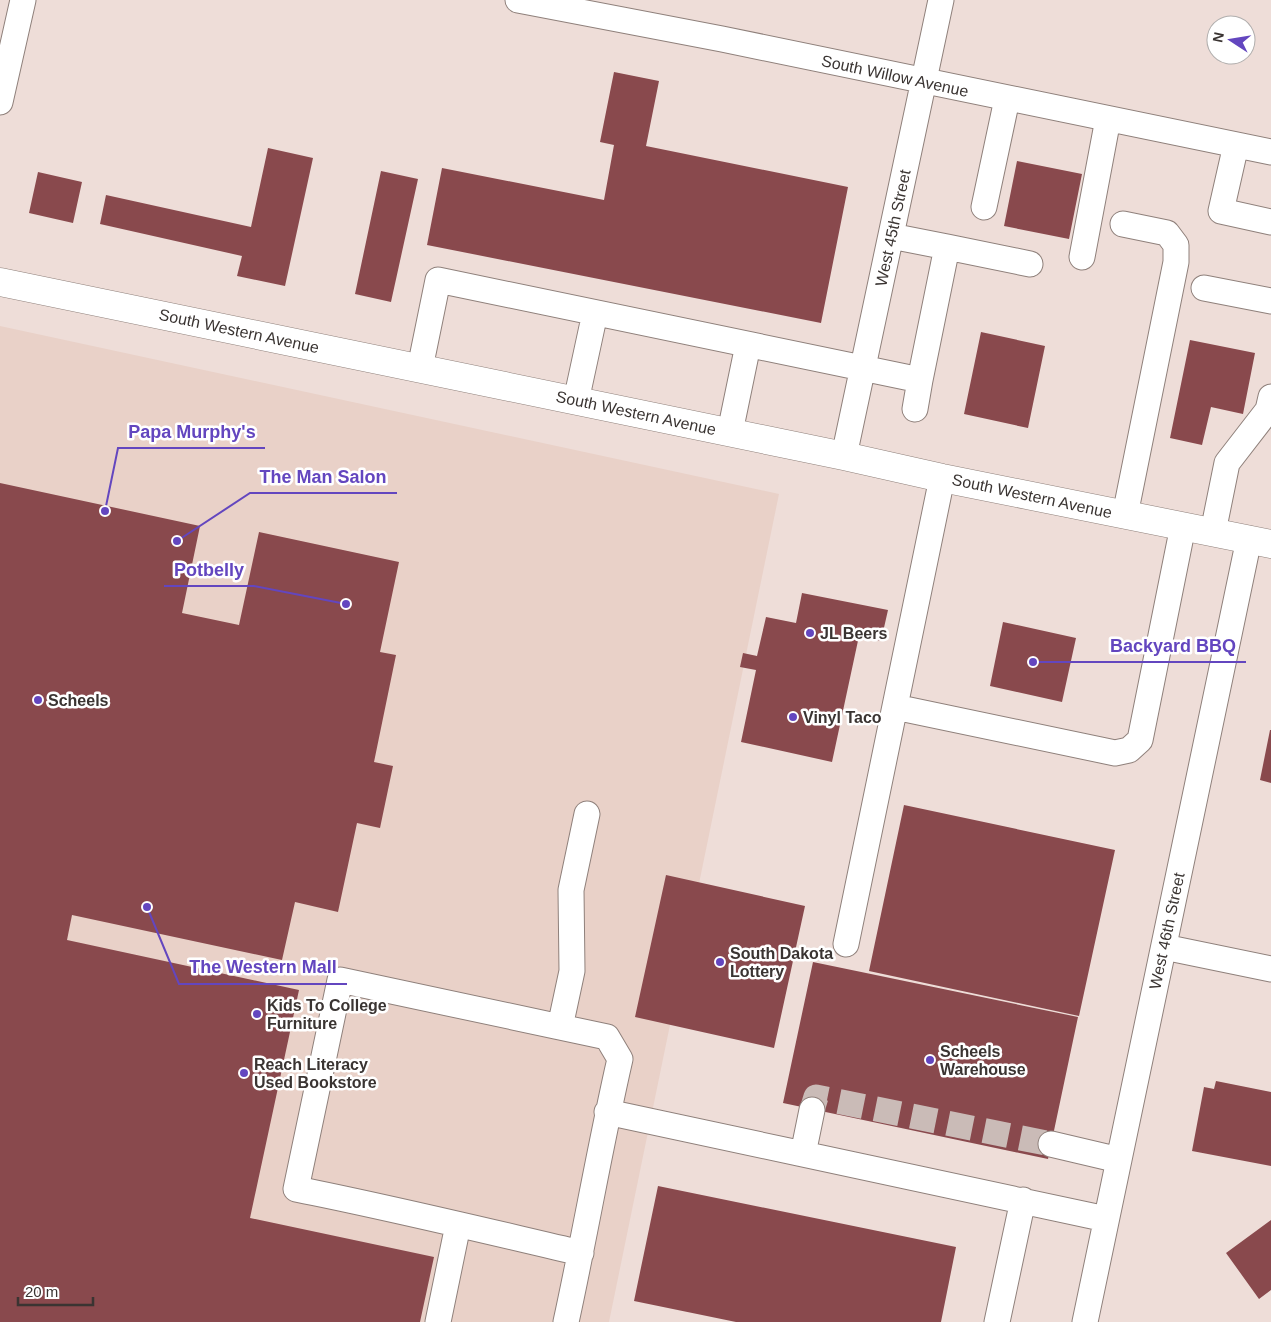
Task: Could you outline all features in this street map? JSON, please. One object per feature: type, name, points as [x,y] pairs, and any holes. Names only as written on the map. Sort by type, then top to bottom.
[{"type":"main road","name":"South Western Avenue","points":[[0,282],[730,432],[942,478],[1260,542]]},
{"type":"street","points":[[0,102],[8,24],[23,0]]},
{"type":"street","name":"South Willow Avenue","points":[[518,0],[722,39],[1006,99],[1271,152]]},
{"type":"street","name":"West 45th Street","points":[[844,456],[941,0]]},
{"type":"street","points":[[984,207],[1006,99]]},
{"type":"street","points":[[1082,257],[1108,119]]},
{"type":"street","points":[[1236,145],[1222,211],[1271,222]]},
{"type":"street","points":[[1123,224],[1167,233],[1176,245],[1176,262],[1125,515]]},
{"type":"street","points":[[891,236],[1030,264]]},
{"type":"street","points":[[915,409],[947,248]]},
{"type":"street","points":[[420,368],[438,280],[920,380]]},
{"type":"street","points":[[1204,288],[1271,301]]},
{"type":"street","points":[[576,401],[594,313]]},
{"type":"street","points":[[730,432],[748,345]]},
{"type":"street","points":[[1213,532],[1227,463],[1268,410],[1271,397]]},
{"type":"street","points":[[846,944],[942,478]]},
{"type":"street","points":[[895,707],[1115,754],[1129,750],[1140,740],[1183,526]]},
{"type":"street","name":"West 46th Street","points":[[1085,1322],[1164,947],[1260,542]]},
{"type":"street","points":[[560,1027],[572,971],[571,890],[588,814]]},
{"type":"street","points":[[1164,947],[1271,969]]},
{"type":"street","points":[[566,1322],[581,1253],[607,1112],[620,1059],[607,1037],[340,980],[296,1189],[386,1207],[581,1253]]},
{"type":"street","points":[[804,1154],[812,1110]]},
{"type":"street","points":[[607,1112],[1106,1219]]},
{"type":"street","points":[[1051,1144],[1119,1160]]},
{"type":"street","points":[[997,1322],[1023,1200]]},
{"type":"street","points":[[438,1322],[458,1225]]},
{"type":"shaded area","points":[[0,326],[779,494],[609,1322],[0,1322]]},
{"type":"building","points":[[614,72],[659,81],[646,146],[848,187],[821,323],[427,245],[442,168],[604,200],[614,145],[600,142]]},
{"type":"building","points":[[268,148],[313,158],[285,286],[237,276],[242,256],[100,224],[106,195],[251,227]]},
{"type":"building","points":[[1017,161],[1082,174],[1069,239],[1004,226]]},
{"type":"building","points":[[381,171],[418,179],[391,302],[355,294]]},
{"type":"building","points":[[38,172],[82,182],[73,223],[29,213]]},
{"type":"building","points":[[981,332],[1045,346],[1028,428],[964,414]]},
{"type":"building","points":[[1190,340],[1255,353],[1243,414],[1211,407],[1202,445],[1170,438]]},
{"type":"building","points":[[0,483],[200,526],[182,613],[239,625],[259,532],[399,562],[380,652],[396,655],[374,762],[393,766],[380,828],[357,823],[338,912],[295,902],[282,960],[72,915],[67,940],[299,990],[250,1218],[434,1257],[420,1322],[0,1322]]},
{"type":"building","points":[[802,593],[888,610],[881,641],[859,636],[832,762],[741,742],[756,670],[740,667],[743,653],[757,656],[766,617],[796,623]]},
{"type":"building","points":[[1003,622],[1076,638],[1062,702],[990,686]]},
{"type":"building","points":[[1271,730],[1271,783],[1260,780]]},
{"type":"building","points":[[904,805],[1115,850],[1079,1016],[869,971]]},
{"type":"building","name":"South Dakota Lottery","points":[[666,875],[805,906],[774,1048],[635,1017]]},
{"type":"building","name":"Scheels Warehouse","points":[[813,962],[1078,1017],[1048,1159],[783,1103]]},
{"type":"building","points":[[1216,1081],[1271,1092],[1271,1166],[1192,1151],[1204,1087],[1214,1089]]},
{"type":"building","points":[[658,1186],[956,1247],[941,1322],[736,1322],[634,1301]]},
{"type":"building","points":[[1271,1220],[1271,1290],[1259,1299],[1226,1253]]},
{"type":"tunnel","points":[[812,1110],[816,1097],[1051,1144]]},
{"type":"place","name":"Papa Murphy's","points":[[105,511]]},
{"type":"place","name":"The Man Salon","points":[[177,541]]},
{"type":"place","name":"Potbelly","points":[[346,604]]},
{"type":"place","name":"JL Beers","points":[[810,633]]},
{"type":"place","name":"Backyard BBQ","points":[[1033,662]]},
{"type":"place","name":"Scheels","points":[[38,700]]},
{"type":"place","name":"Vinyl Taco","points":[[793,717]]},
{"type":"place","name":"The Western Mall","points":[[147,907]]},
{"type":"place","name":"South Dakota Lottery","points":[[720,962]]},
{"type":"place","name":"Kids To College Furniture","points":[[257,1014]]},
{"type":"place","name":"Scheels Warehouse","points":[[930,1060]]},
{"type":"place","name":"Reach Literacy Used Bookstore","points":[[244,1073]]}]
